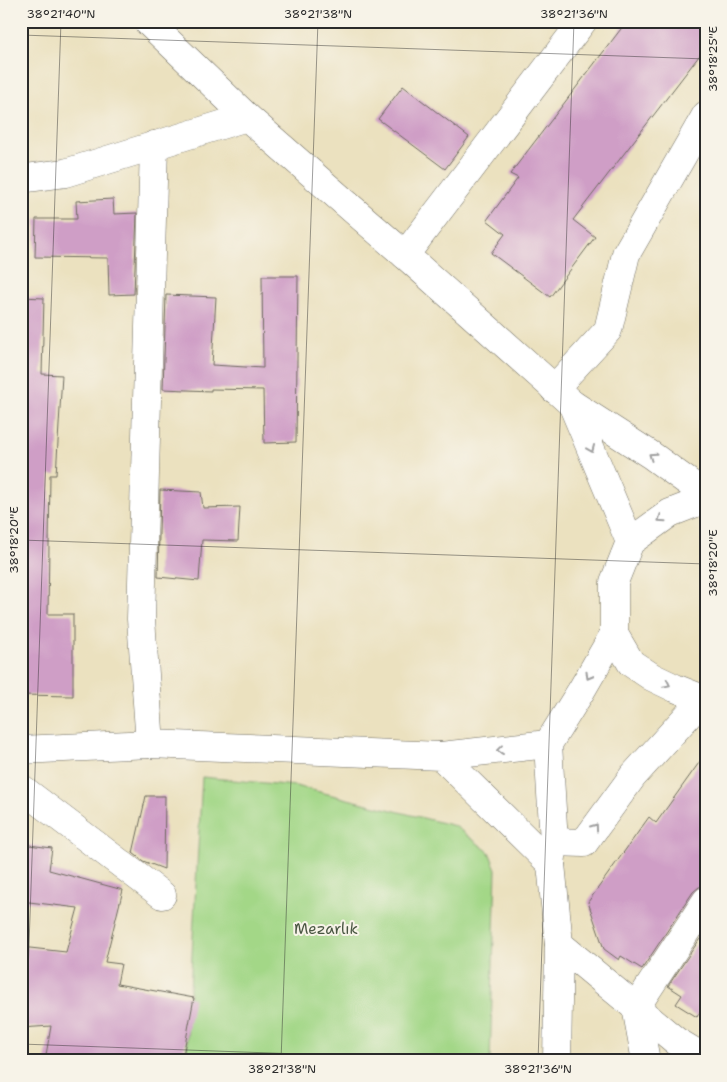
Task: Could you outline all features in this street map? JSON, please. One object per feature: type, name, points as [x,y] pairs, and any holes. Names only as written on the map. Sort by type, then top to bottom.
[{"type":"street","points":[[147,21],[247,117],[563,397],[651,455],[706,497],[670,513],[630,542],[614,582],[614,634],[548,744],[552,853],[559,944],[557,1061]]},
{"type":"street","points":[[405,256],[583,21]]},
{"type":"street","points":[[563,397],[608,330],[626,254],[706,116]]},
{"type":"street","points":[[21,178],[65,173],[247,117]]},
{"type":"street","points":[[150,744],[141,619],[154,145]]},
{"type":"street","points":[[563,397],[630,542]]},
{"type":"street","points":[[552,853],[584,843],[633,776],[704,699],[652,677],[631,663],[614,634]]},
{"type":"street","points":[[21,750],[150,744],[441,756],[548,744]]},
{"type":"street","points":[[441,756],[552,853]]},
{"type":"street","points":[[21,788],[162,895]]},
{"type":"street","points":[[646,1061],[636,1007],[706,901]]},
{"type":"street","points":[[559,944],[676,1041],[706,1059]]},
{"type":"green space","name":"Mezarlık","points":[[202,777],[296,786],[455,826],[489,852],[496,869],[490,1061],[186,1061]]},
{"type":"building","points":[[627,21],[706,21],[706,47],[573,220],[595,237],[550,297],[491,253],[505,234],[487,220],[518,178],[510,174]]},
{"type":"building","points":[[403,86],[469,137],[445,169],[378,119]]},
{"type":"building","points":[[113,199],[114,214],[137,213],[134,294],[109,295],[108,258],[35,257],[36,219],[77,219],[76,201]]},
{"type":"building","points":[[262,276],[298,276],[296,442],[264,443],[263,390],[211,389],[211,391],[163,389],[166,295],[216,297],[212,365],[263,368]]},
{"type":"building","points":[[21,297],[44,298],[42,374],[62,375],[56,475],[50,475],[48,614],[73,614],[73,696],[21,695]]},
{"type":"building","points":[[160,490],[201,492],[203,508],[240,507],[238,541],[202,540],[199,581],[158,577]]},
{"type":"building","points":[[706,753],[706,886],[699,887],[693,892],[642,969],[621,956],[619,960],[604,949],[588,902],[649,817],[656,823]]},
{"type":"building","points":[[146,796],[165,796],[164,869],[143,861],[133,853]]},
{"type":"building","points":[[21,844],[52,848],[49,870],[123,890],[105,962],[121,964],[117,984],[194,998],[182,1061],[45,1061],[51,1026],[21,1028],[21,947],[66,952],[78,908],[21,901]]},
{"type":"building","points":[[706,930],[706,1010],[702,1008],[697,1017],[676,1004],[682,995],[668,986]]}]
